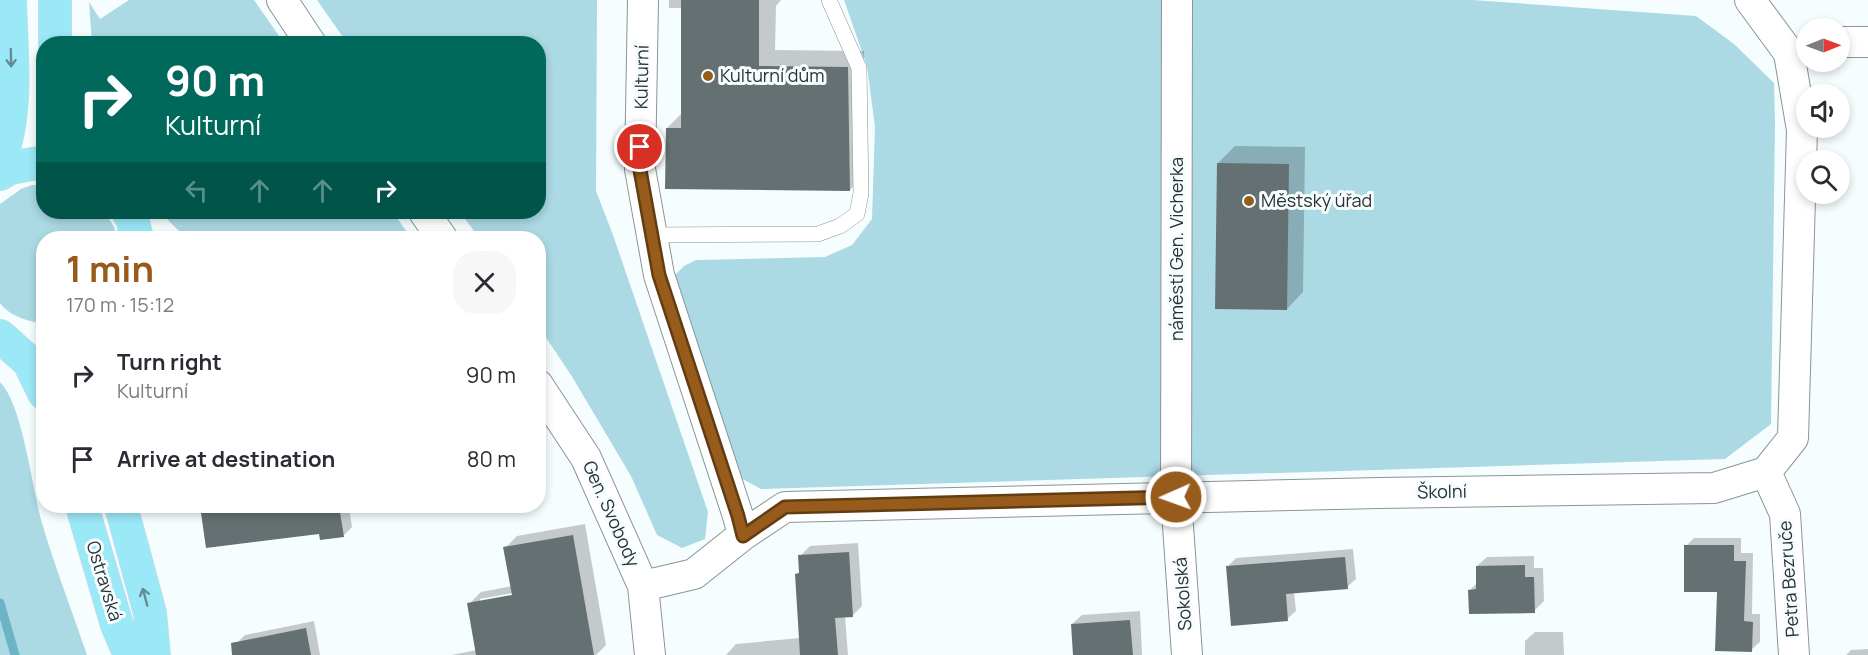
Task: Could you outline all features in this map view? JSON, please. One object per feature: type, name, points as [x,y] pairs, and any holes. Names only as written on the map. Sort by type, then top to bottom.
[{"type":"main road","points":[[0,159],[8,136],[12,97],[10,0]]},
{"type":"main road","points":[[55,0],[56,36]]},
{"type":"main road","points":[[0,174],[10,168],[36,163]]},
{"type":"main road","points":[[3,338],[36,348]]},
{"type":"main road","points":[[3,338],[28,362],[36,378]]},
{"type":"main road","name":"Ostravská","points":[[84,513],[117,625],[130,655]]},
{"type":"main road","name":"Ostravská","points":[[123,513],[150,613],[154,655]]},
{"type":"street","points":[[282,0],[307,36]]},
{"type":"street","name":"Kulturní","points":[[643,0],[640,170],[659,275],[743,536]]},
{"type":"street","name":"náměstí Gen. Vicherka","points":[[1176,497],[1177,0]]},
{"type":"street","points":[[1750,0],[1796,49]]},
{"type":"street","points":[[1850,42],[1868,42]]},
{"type":"street","points":[[1766,472],[1793,438],[1802,130],[1799,72]]},
{"type":"street","name":"Gen. Svobody","points":[[546,397],[586,458],[643,586],[650,655]]},
{"type":"street","name":"Školní","points":[[643,586],[694,574],[785,507],[1176,497],[1714,488],[1766,472]]},
{"type":"street","name":"Petra Bezruče","points":[[1766,472],[1785,514],[1794,655]]},
{"type":"street","name":"Sokolská","points":[[1176,497],[1187,655]]},
{"type":"lane","points":[[652,235],[818,234],[840,225],[857,214],[861,193],[859,68],[829,0]]},
{"type":"shaded area","points":[[129,0],[254,0],[279,36],[91,36],[89,2],[100,19]]},
{"type":"shaded area","points":[[317,0],[597,0],[596,191],[708,512],[705,539],[682,548],[657,535],[631,476],[546,338],[546,231],[474,231],[465,219],[546,219],[546,36],[342,36]]},
{"type":"shaded area","points":[[844,0],[1472,0],[1696,16],[1734,44],[1774,83],[1771,424],[1725,459],[761,489],[739,477],[675,275],[684,266],[696,260],[825,257],[852,245],[872,219],[875,127],[867,66]]},
{"type":"shaded area","points":[[36,185],[36,219],[109,219],[115,231],[36,231],[36,322],[14,315],[0,303],[0,204],[21,189]]},
{"type":"shaded area","points":[[167,219],[398,219],[406,231],[179,231]]},
{"type":"shaded area","points":[[0,382],[15,409],[26,448],[36,498],[36,513],[39,513],[87,655],[0,655]]},
{"type":"building","points":[[681,0],[759,0],[759,66],[848,67],[850,191],[665,189],[666,128],[681,128]]},
{"type":"building","points":[[1217,163],[1289,164],[1287,310],[1215,309]]},
{"type":"building","points":[[201,513],[340,513],[344,537],[320,540],[319,534],[206,548]]},
{"type":"building","points":[[573,535],[594,655],[476,655],[467,603],[512,595],[503,547]]},
{"type":"building","points":[[1684,545],[1734,545],[1734,561],[1746,561],[1744,621],[1753,622],[1752,652],[1715,651],[1717,592],[1684,592]]},
{"type":"building","points":[[849,552],[853,617],[835,618],[838,655],[800,655],[795,574],[799,573],[798,555]]},
{"type":"building","points":[[1345,557],[1348,589],[1286,594],[1288,621],[1231,626],[1226,566]]},
{"type":"building","points":[[1525,565],[1525,577],[1534,577],[1535,613],[1469,614],[1468,590],[1476,589],[1476,566]]},
{"type":"building","points":[[1130,620],[1133,655],[1073,655],[1071,624]]},
{"type":"building","points":[[306,628],[311,655],[232,655],[231,643]]},
{"type":"waterway","points":[[0,603],[15,655]]},
{"type":"place","name":"Kulturní dům","points":[[708,76]]},
{"type":"place","name":"Městský úřad","points":[[1249,201]]},
{"type":"route","points":[[640,147],[640,170],[659,275],[743,536],[785,507],[1176,497]]}]
